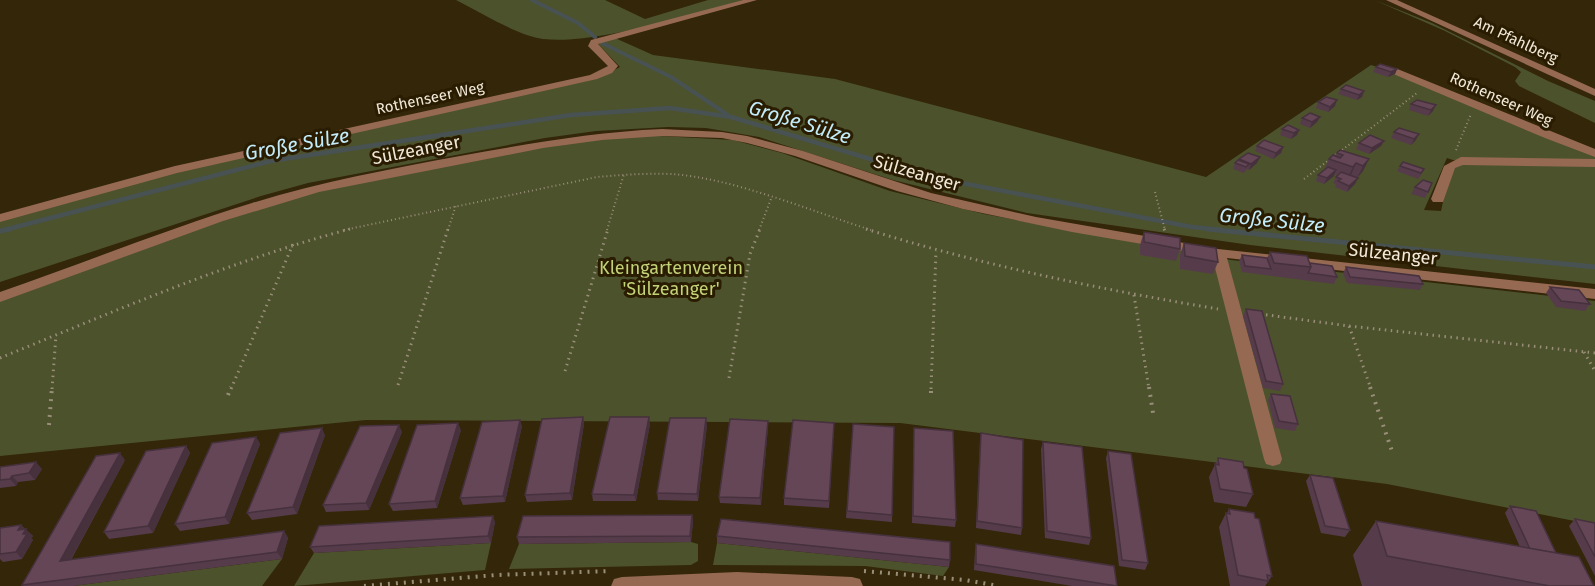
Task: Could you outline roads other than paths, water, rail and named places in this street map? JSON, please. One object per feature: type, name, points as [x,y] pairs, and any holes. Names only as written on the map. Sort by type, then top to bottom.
[{"type":"street","name":"Rothenseer Weg","points":[[0,218],[176,170],[593,77],[608,71],[613,66],[592,45],[603,39],[753,0]]},
{"type":"street","name":"Am Pfahlberg","points":[[1390,0],[1595,93]]},
{"type":"street","name":"Rothenseer Weg","points":[[1395,71],[1555,139],[1595,153]]},
{"type":"street","name":"Sülzeanger","points":[[0,297],[247,209],[309,190],[546,143],[640,132],[709,134],[751,140],[897,187],[986,211],[1218,253],[1595,294]]},
{"type":"street","points":[[1438,199],[1449,168],[1454,163],[1468,160],[1595,163]]},
{"type":"street","points":[[1218,253],[1273,459]]},
{"type":"street","points":[[622,586],[812,583],[852,586]]},
{"type":"waterway","points":[[532,0],[578,23],[595,37]]},
{"type":"waterway","points":[[602,43],[671,77],[728,115]]},
{"type":"waterway","name":"Große Sülze","points":[[4,230],[271,161],[571,115],[670,108],[731,117],[930,177],[1192,227],[1223,230]]},
{"type":"waterway","name":"Große Sülze","points":[[0,231],[10,229]]},
{"type":"waterway","name":"Große Sülze","points":[[1207,229],[1595,267]]},
{"type":"park label","name":"Kleingartenverein 'Sülzeanger'","points":[[671,278]]}]
